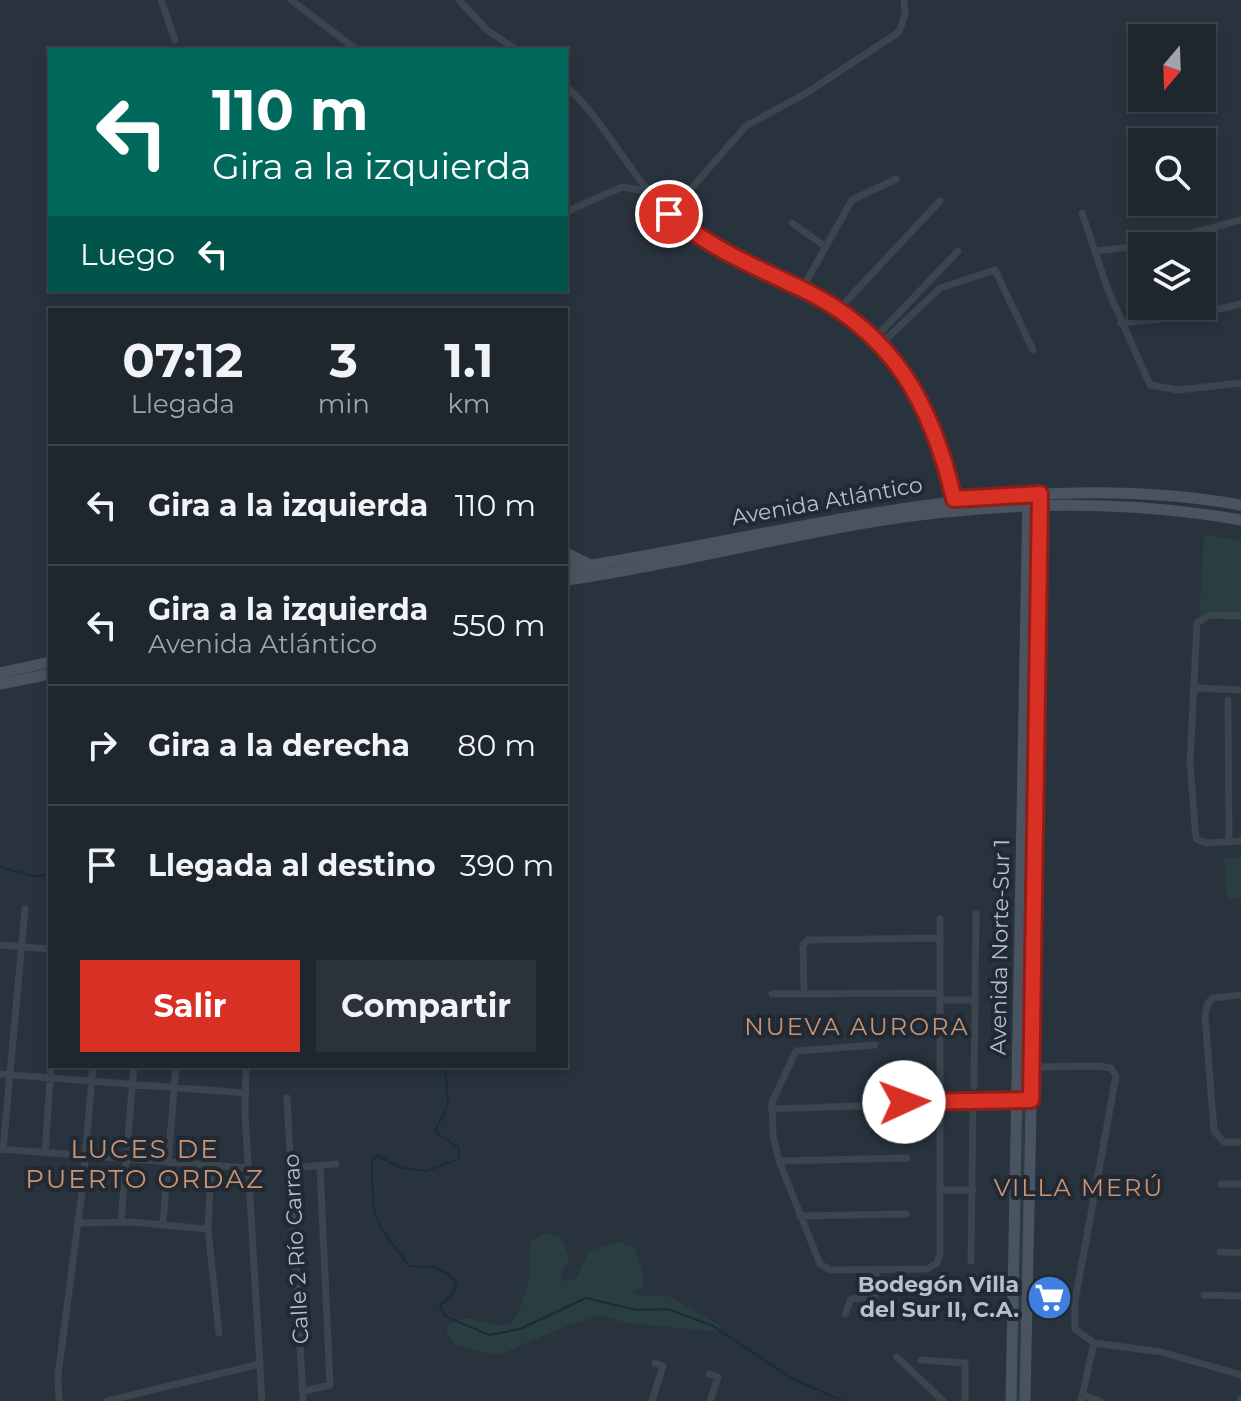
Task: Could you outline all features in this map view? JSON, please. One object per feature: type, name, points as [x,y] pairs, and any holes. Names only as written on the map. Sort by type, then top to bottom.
[{"type":"main road","name":"Avenida Atlántico","points":[[568,580],[664,564],[877,521],[1034,500],[1151,492],[1241,505]]},
{"type":"main road","name":"Avenida Atlántico","points":[[568,569],[849,515],[954,499],[1034,500],[1150,508],[1241,520]]},
{"type":"main road","name":"Avenida Norte-Sur 1","points":[[1011,1401],[1024,1100],[1031,1067],[1034,500]]},
{"type":"main road","name":"Avenida Norte-Sur 1","points":[[1025,1401],[1024,1100],[1034,500]]},
{"type":"main road","points":[[568,554],[591,565]]},
{"type":"main road","points":[[0,673],[48,662]]},
{"type":"main road","points":[[0,684],[48,674]]},
{"type":"street","points":[[161,0],[175,40]]},
{"type":"street","points":[[291,0],[354,48]]},
{"type":"street","points":[[459,0],[487,30],[514,48]]},
{"type":"street","points":[[669,214],[746,126],[808,92],[899,32],[905,15],[904,0]]},
{"type":"street","points":[[568,89],[646,191],[669,214],[724,253],[802,289],[838,310],[878,341],[910,383],[933,425],[954,499]]},
{"type":"street","points":[[802,289],[852,200],[896,179]]},
{"type":"street","points":[[568,211],[622,187],[646,191]]},
{"type":"street","points":[[838,310],[940,201]]},
{"type":"street","points":[[1082,213],[1140,369],[1154,387],[1198,389],[1241,383]]},
{"type":"street","points":[[1196,232],[1241,220]]},
{"type":"street","points":[[792,223],[826,247]]},
{"type":"street","points":[[1095,251],[1128,248]]},
{"type":"street","points":[[878,341],[958,251]]},
{"type":"street","points":[[878,341],[940,288],[995,270],[1033,350]]},
{"type":"street","points":[[1121,323],[1190,316],[1241,304]]},
{"type":"street","points":[[1241,616],[1210,615],[1199,619],[1190,763],[1194,835],[1206,843],[1241,841]]},
{"type":"street","points":[[1193,688],[1241,690]]},
{"type":"street","points":[[1228,700],[1229,842]]},
{"type":"street","points":[[25,909],[1,1150],[248,1168]]},
{"type":"street","points":[[974,1086],[976,914]]},
{"type":"street","points":[[875,1045],[796,1051],[778,1086],[771,1109],[779,1161],[816,1260],[825,1268],[927,1269],[937,1263],[940,1254],[940,919]]},
{"type":"street","points":[[804,994],[803,945],[808,940],[940,938]]},
{"type":"street","points":[[0,945],[48,949]]},
{"type":"street","points":[[772,994],[940,996],[975,1000]]},
{"type":"street","points":[[1241,995],[1212,998],[1205,1016],[1214,1131],[1224,1142],[1241,1142]]},
{"type":"street","points":[[1031,1067],[1100,1066],[1111,1068],[1116,1076],[1075,1301],[1075,1329],[1094,1343],[1161,1352],[1241,1375]]},
{"type":"street","points":[[45,1153],[51,1068]]},
{"type":"street","points":[[59,1401],[58,1375],[86,1156],[93,1068]]},
{"type":"street","points":[[121,1222],[134,1068]]},
{"type":"street","points":[[163,1224],[176,1068]]},
{"type":"street","points":[[246,1068],[248,1168],[262,1401]]},
{"type":"street","points":[[0,1074],[245,1093]]},
{"type":"street","name":"Calle 2 Río Carrao","points":[[287,1098],[303,1401]]},
{"type":"street","points":[[771,1109],[940,1100],[1024,1100]]},
{"type":"street","points":[[971,1261],[973,1100]]},
{"type":"street","points":[[212,1147],[208,1229],[219,1333]]},
{"type":"street","points":[[779,1161],[907,1158]]},
{"type":"street","points":[[291,1168],[336,1164]]},
{"type":"street","points":[[304,1391],[330,1385],[320,1166]]},
{"type":"street","points":[[1221,1184],[1241,1184]]},
{"type":"street","points":[[940,1190],[973,1190]]},
{"type":"street","points":[[800,1216],[906,1214]]},
{"type":"street","points":[[78,1223],[121,1222],[208,1229]]},
{"type":"street","points":[[1220,1252],[1241,1253]]},
{"type":"street","points":[[845,1314],[851,1299],[875,1297],[877,1269]]},
{"type":"street","points":[[1204,1295],[1241,1296]]},
{"type":"street","points":[[1094,1343],[1082,1398],[1100,1401]]},
{"type":"street","points":[[897,1357],[943,1401]]},
{"type":"street","points":[[921,1360],[965,1363],[965,1401]]},
{"type":"street","points":[[652,1401],[663,1366],[655,1363]]},
{"type":"street","points":[[107,1401],[260,1364]]},
{"type":"street","points":[[709,1374],[718,1377],[710,1401]]},
{"type":"green space","points":[[1040,505],[1025,1401],[1011,1401],[1028,506]]},
{"type":"green space","points":[[1204,534],[1241,541],[1241,616],[1199,619]]},
{"type":"green space","points":[[1224,858],[1241,858],[1241,898],[1227,899]]},
{"type":"green space","points":[[547,1233],[560,1238],[570,1257],[560,1279],[576,1279],[589,1251],[619,1242],[634,1248],[641,1268],[642,1288],[633,1291],[634,1295],[669,1296],[721,1326],[717,1332],[629,1323],[600,1316],[573,1323],[504,1353],[489,1354],[455,1344],[447,1333],[447,1326],[455,1321],[471,1319],[511,1324],[526,1289],[532,1240]]},
{"type":"waterway","points":[[0,867],[33,876],[48,875]]},
{"type":"waterway","points":[[445,1068],[448,1104],[435,1132],[459,1148],[459,1159],[426,1171],[401,1168],[377,1155],[372,1162],[374,1210],[381,1228],[409,1266],[433,1267],[447,1273],[456,1282],[454,1292],[440,1306],[445,1316],[489,1335],[520,1329],[586,1298],[636,1310],[668,1309],[713,1326],[793,1379],[843,1401]]},
{"type":"place","name":"Bodegón Villa del Sur II, C.A.","points":[[1050,1297]]},
{"type":"district","name":"NUEVA AURORA","points":[[857,1026]]},
{"type":"district","name":"LUCES DE PUERTO ORDAZ","points":[[145,1164]]},
{"type":"district","name":"VILLA MERÚ","points":[[1079,1187]]},
{"type":"route","points":[[669,214],[724,253],[817,297],[875,338],[899,366],[926,411],[939,441],[954,499],[1040,494],[1040,680],[1031,1100],[904,1102]]}]
